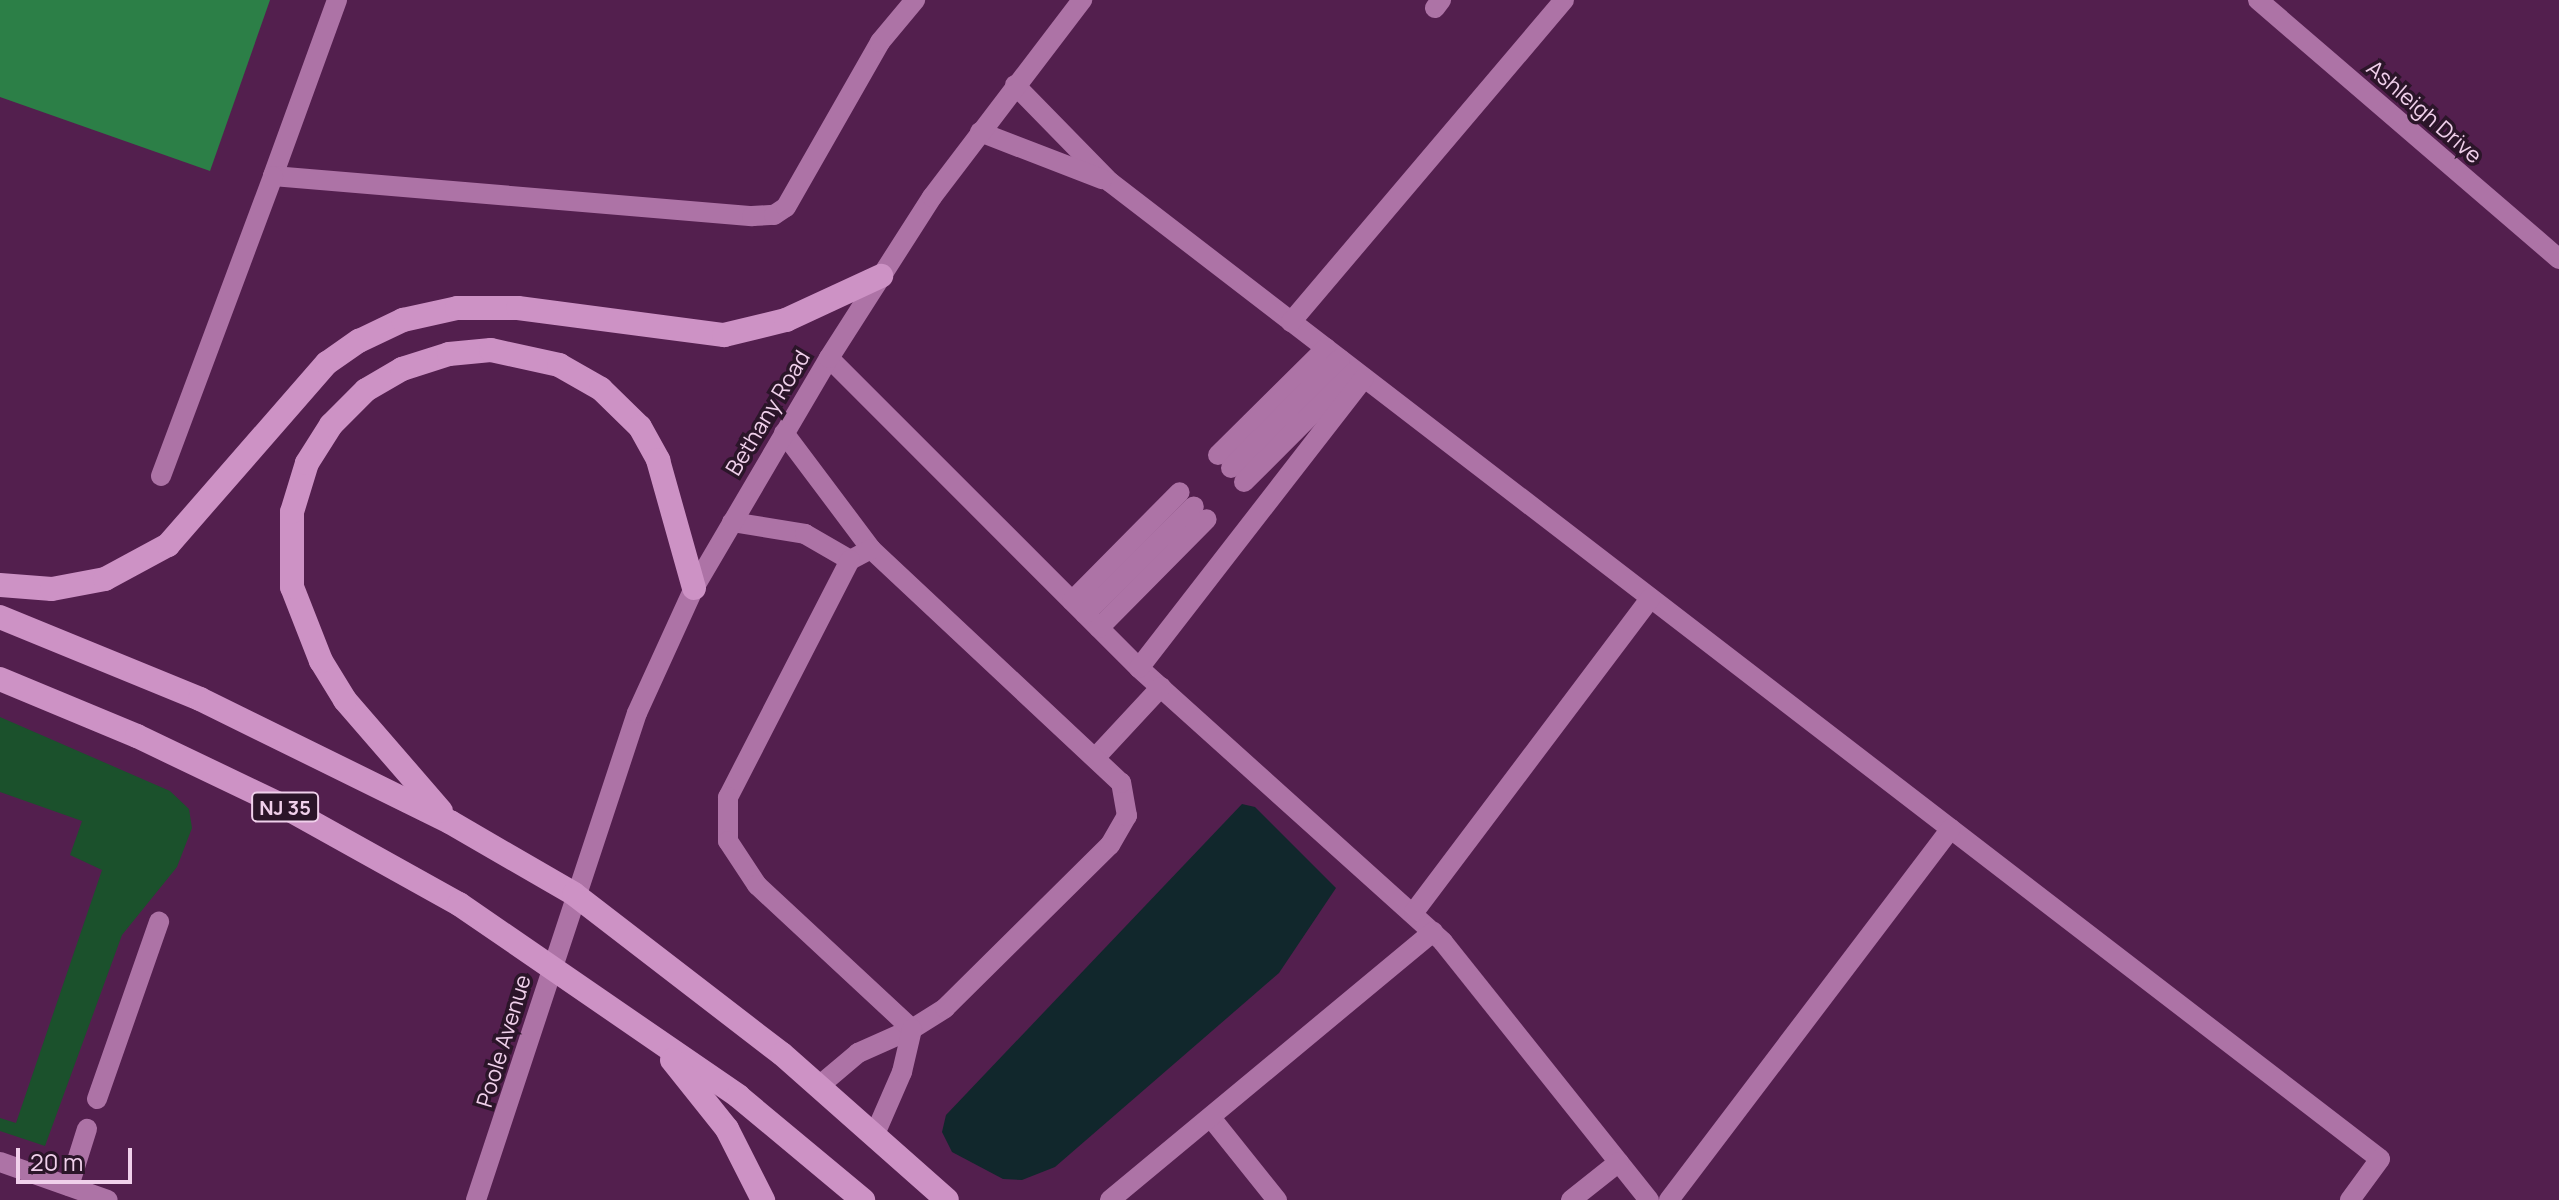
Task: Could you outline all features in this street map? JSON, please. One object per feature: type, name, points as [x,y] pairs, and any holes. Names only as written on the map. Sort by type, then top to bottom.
[{"type":"highway","points":[[0,585],[52,589],[105,579],[168,545],[327,363],[359,341],[403,320],[457,308],[518,308],[724,335],[786,320],[881,276]]},
{"type":"highway","points":[[450,822],[345,700],[321,661],[292,587],[292,512],[307,463],[331,425],[366,390],[402,369],[449,354],[491,350],[559,365],[601,389],[640,427],[658,460],[694,588]]},
{"type":"highway","name":"NJ 35","points":[[0,617],[200,699],[450,822],[574,894],[646,945],[819,1086],[947,1200]]},
{"type":"highway","name":"NJ 35","points":[[0,679],[137,736],[281,805],[459,904],[789,1135],[863,1200]]},
{"type":"highway","points":[[656,1039],[727,1129],[763,1200]]},
{"type":"street","points":[[161,476],[337,0]]},
{"type":"street","points":[[273,176],[774,215],[786,207],[880,42],[915,0]]},
{"type":"street","name":"Bethany Road","points":[[574,894],[637,713],[694,588],[784,433],[881,276],[980,132],[1082,0]]},
{"type":"street","points":[[1291,322],[1564,0]]},
{"type":"street","name":"Ashleigh Drive","points":[[2258,0],[2559,259]]},
{"type":"street","points":[[1015,85],[1110,182],[2380,1159],[2350,1200]]},
{"type":"street","points":[[980,132],[1110,182]]},
{"type":"street","points":[[829,358],[1139,668],[1414,912],[1649,1200]]},
{"type":"street","points":[[1346,364],[1231,468],[1346,364]]},
{"type":"street","points":[[1139,668],[1346,364]]},
{"type":"street","points":[[784,433],[871,549],[1121,783],[1127,816],[1110,845],[945,1008],[912,1029],[858,1053],[819,1086]]},
{"type":"street","points":[[1085,614],[1194,505]]},
{"type":"street","points":[[732,522],[805,534],[850,560]]},
{"type":"street","points":[[871,549],[850,560],[728,797],[728,841],[757,885],[912,1029]]},
{"type":"street","points":[[1414,912],[1651,598]]},
{"type":"street","points":[[1095,758],[1161,687]]},
{"type":"street","points":[[1669,1200],[1951,829]]},
{"type":"street","name":"Poole Avenue","points":[[476,1200],[574,894]]},
{"type":"street","points":[[97,1099],[159,922]]},
{"type":"street","points":[[1110,1200],[1212,1119],[1433,932]]},
{"type":"street","points":[[875,1134],[902,1072],[912,1029]]},
{"type":"street","points":[[1212,1119],[1277,1200]]},
{"type":"street","points":[[69,1186],[87,1129]]},
{"type":"street","points":[[1571,1200],[1619,1162]]},
{"type":"street","points":[[1,1165],[108,1200]]},
{"type":"green space","points":[[0,0],[270,0],[210,171],[0,97]]},
{"type":"green space","points":[[0,717],[170,791],[189,809],[192,828],[177,867],[122,935],[45,1146],[0,1131],[0,1118],[16,1123],[102,870],[70,855],[82,821],[0,792]]},
{"type":"shaded area","points":[[1242,804],[1255,807],[1336,888],[1279,973],[1055,1167],[1022,1180],[1003,1179],[952,1152],[942,1132],[946,1115]]}]
